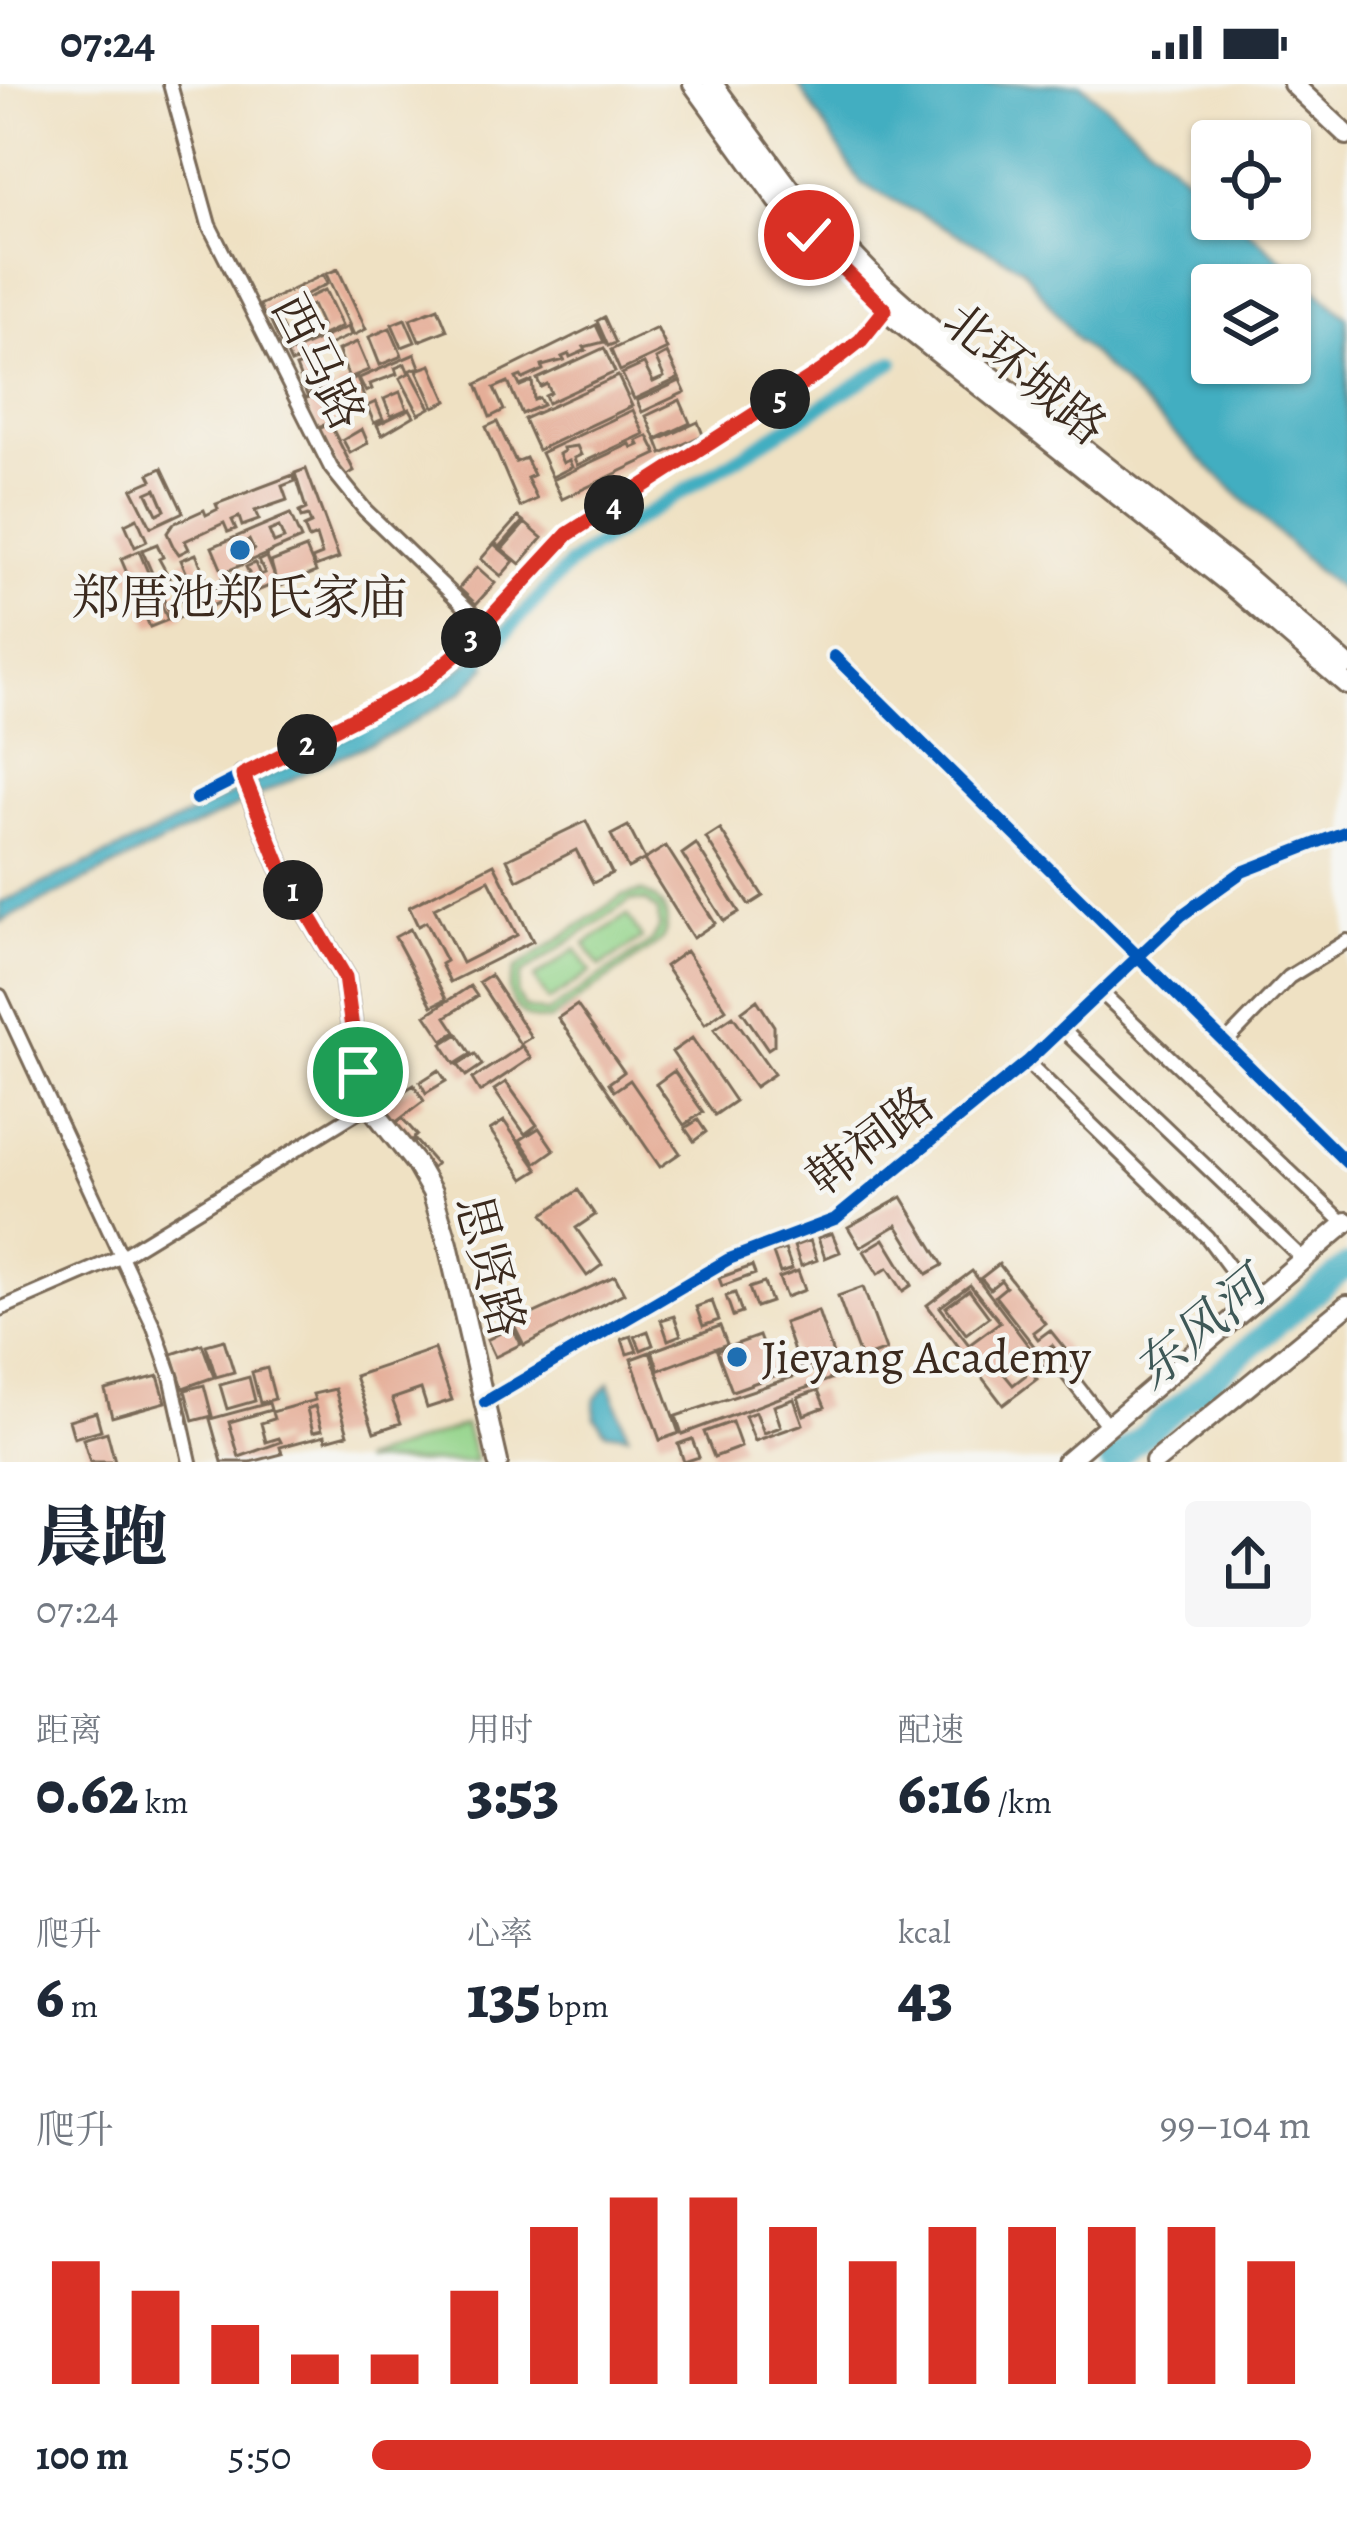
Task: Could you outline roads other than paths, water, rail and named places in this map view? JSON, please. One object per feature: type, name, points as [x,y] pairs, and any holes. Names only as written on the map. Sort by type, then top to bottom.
[{"type":"main road","name":"北环城路","points":[[693,84],[778,201],[885,310],[1232,586],[1347,686]]},
{"type":"main road","name":"北环城路","points":[[713,84],[791,190],[879,282],[1242,573],[1347,665]]},
{"type":"main road","points":[[1293,84],[1347,135]]},
{"type":"main road","name":"思贤路","points":[[245,778],[280,866],[345,977],[358,1072],[369,1105],[432,1192],[498,1462]]},
{"type":"main road","points":[[1066,1462],[1346,1223]]},
{"type":"main road","points":[[1155,1462],[1347,1305]]},
{"type":"street","name":"西马路","points":[[170,84],[209,225],[331,468],[364,510],[483,624]]},
{"type":"street","points":[[196,799],[245,778],[421,684],[459,652],[568,534],[836,362],[885,310]]},
{"type":"street","points":[[834,656],[1347,1162]]},
{"type":"street","name":"韩祠路","points":[[485,1402],[729,1259],[835,1219],[1027,1062],[1182,915],[1242,872],[1347,831]]},
{"type":"street","points":[[1226,1042],[1289,977],[1347,941]]},
{"type":"street","points":[[1101,992],[1346,1223]]},
{"type":"street","points":[[0,996],[154,1327],[171,1376],[190,1462]]},
{"type":"street","points":[[1062,1029],[1304,1259]]},
{"type":"street","points":[[1027,1062],[1207,1237],[1254,1300]]},
{"type":"street","points":[[0,1309],[120,1257],[369,1105]]},
{"type":"street","points":[[1058,1362],[1108,1426]]},
{"type":"water","points":[[798,84],[1081,84],[1191,181],[1191,240],[1259,240],[1286,264],[1191,264],[1191,384],[1311,384],[1311,286],[1347,317],[1347,595],[1078,341],[1022,268],[861,183]]},
{"type":"water","points":[[477,656],[487,666],[461,693],[391,735],[0,922],[0,903],[139,840],[413,703]]},
{"type":"water","points":[[609,1383],[628,1435],[606,1432],[595,1418],[595,1399]]},
{"type":"waterway","points":[[469,672],[568,566],[590,549],[893,362]]},
{"type":"waterway","name":"东风河","points":[[1112,1462],[1347,1266]]},
{"type":"place","name":"郑厝池郑氏家庙","points":[[240,550]]},
{"type":"place","name":"Jieyang Academy","points":[[737,1357]]}]
